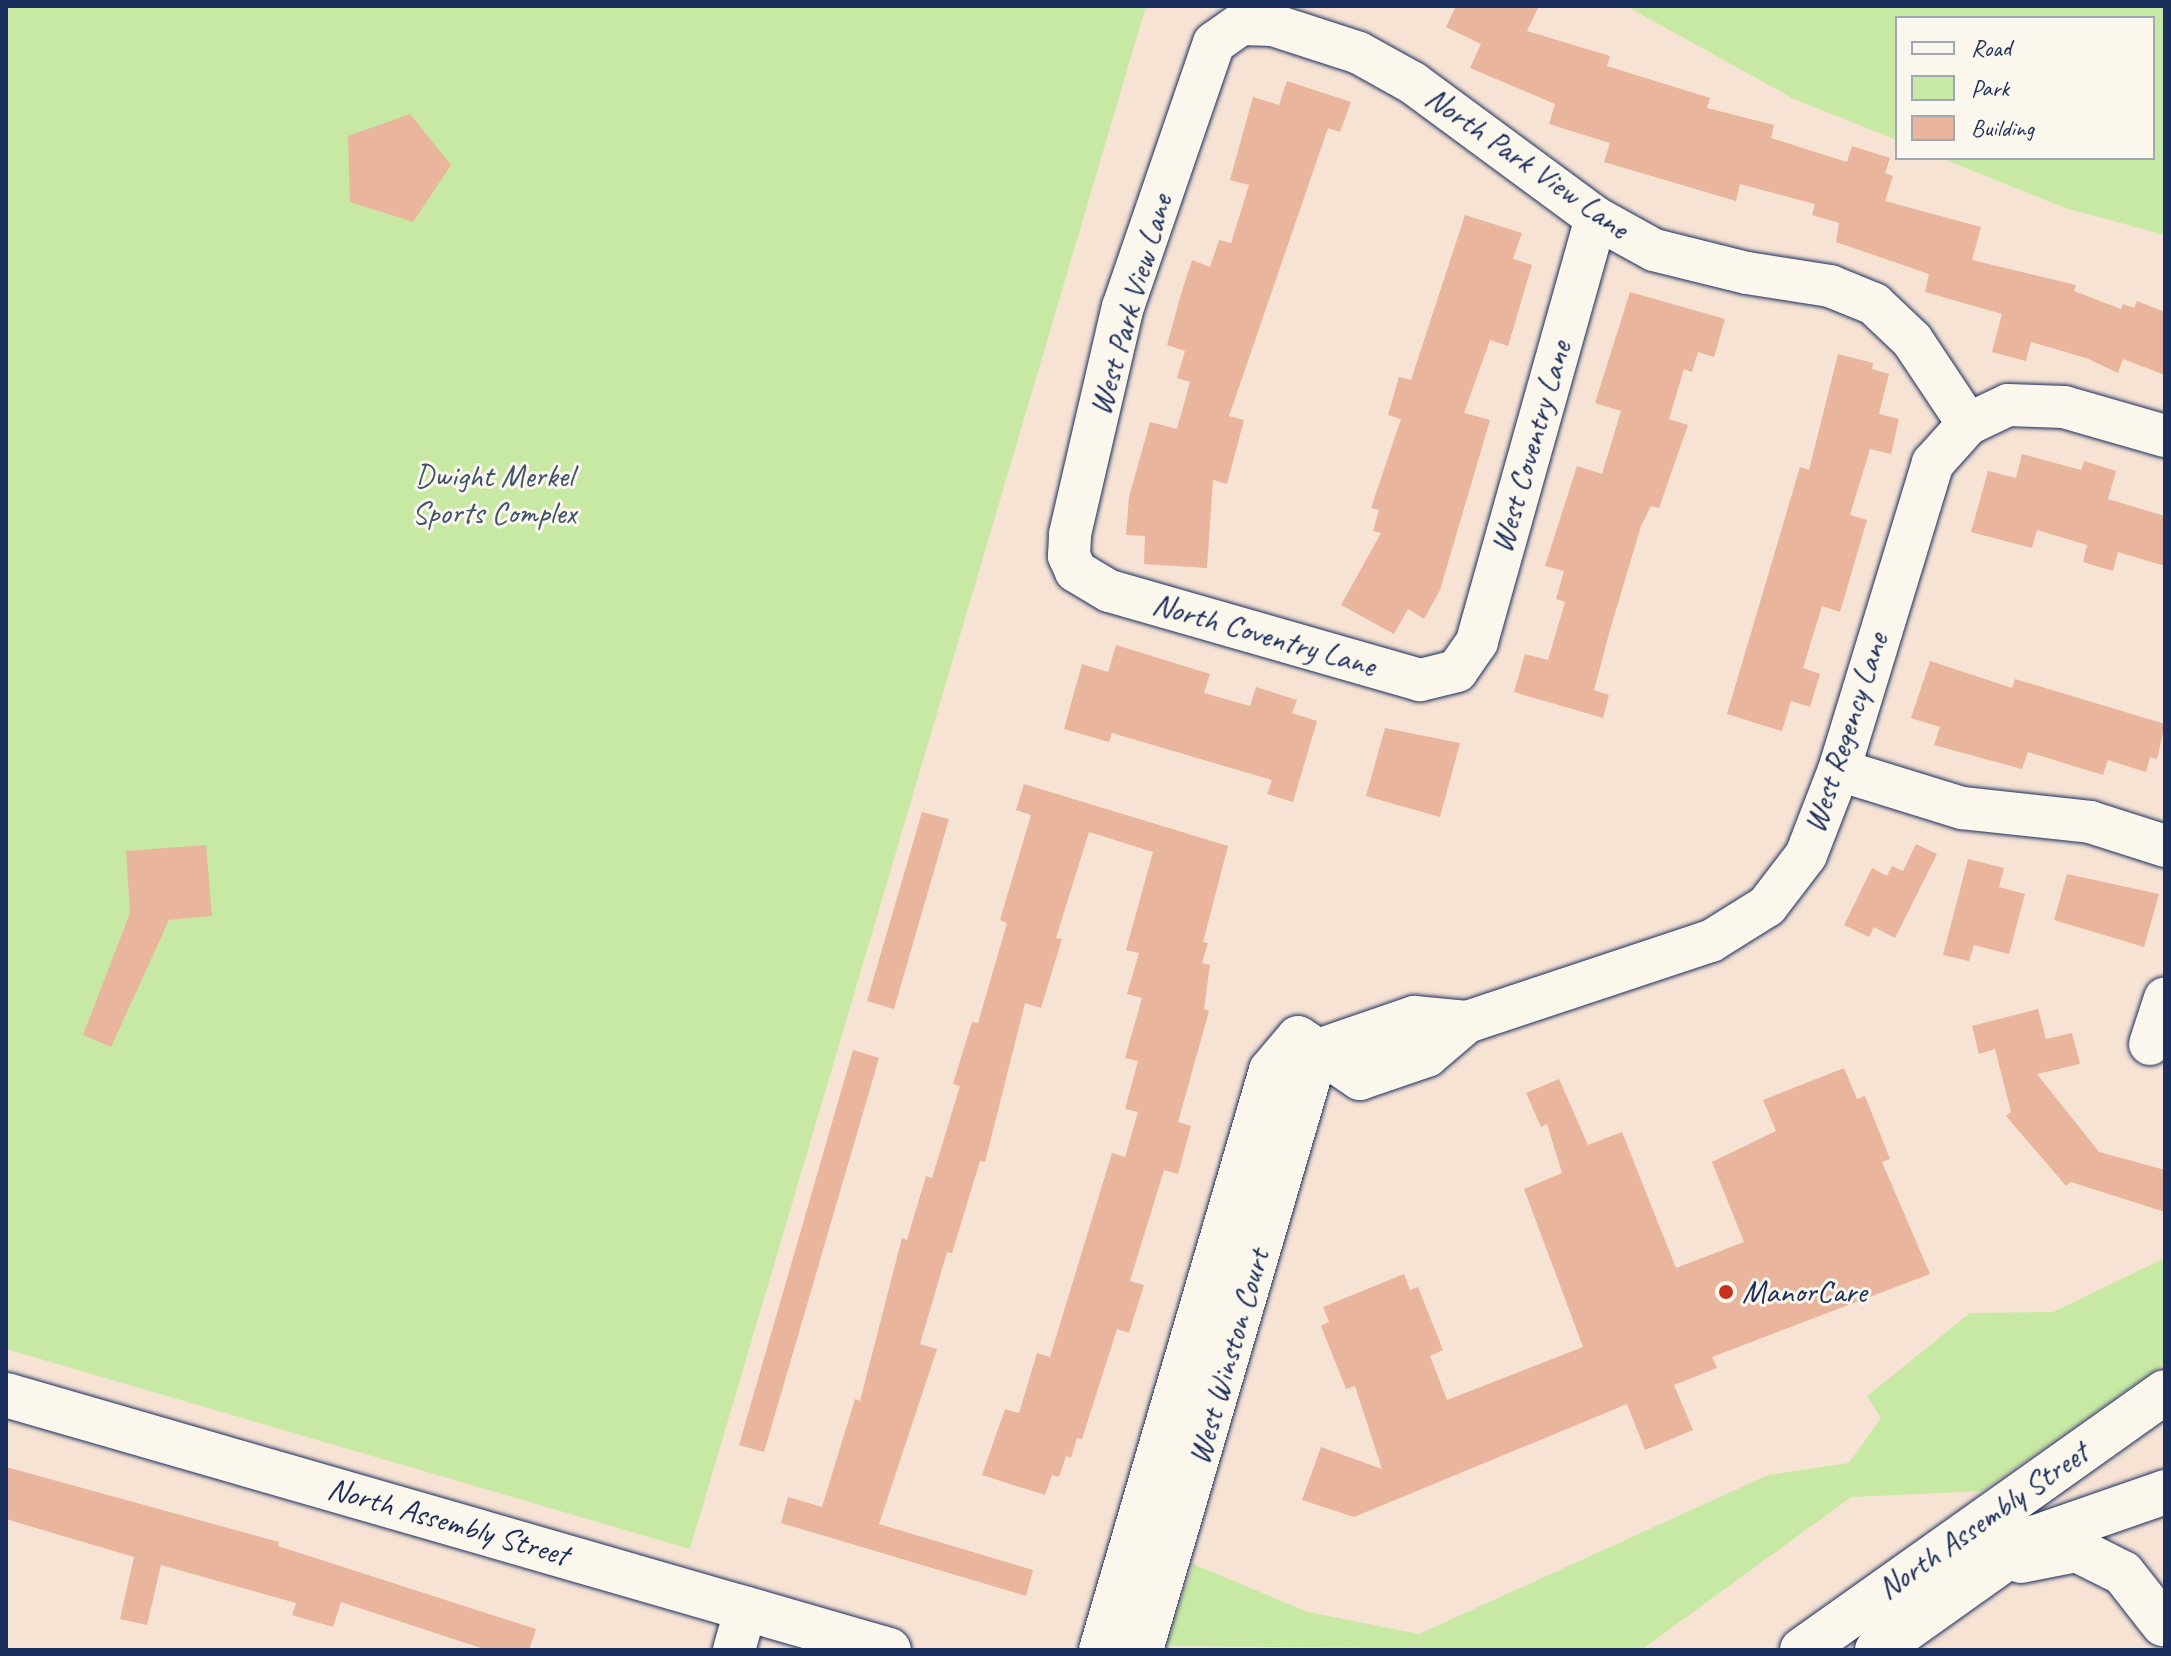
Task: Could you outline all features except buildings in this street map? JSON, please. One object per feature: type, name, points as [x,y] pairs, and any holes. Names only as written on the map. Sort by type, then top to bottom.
[{"type":"main road","name":"North Assembly Street","points":[[1802,1650],[2165,1392]]},
{"type":"main road","name":"North Assembly Street","points":[[6,1395],[889,1650]]},
{"type":"main road","name":"North Assembly Street","points":[[1877,1650],[2036,1537],[2082,1517],[2165,1492]]},
{"type":"main road","points":[[1995,1566],[2077,1550],[2123,1573],[2163,1631]]},
{"type":"street","name":"North Park View Lane","points":[[1214,43],[1241,24],[1273,25],[1359,53],[1425,92],[1596,218],[1654,250],[1747,273],[1830,286],[1874,304],[1912,340],[1968,424]]},
{"type":"street","name":"West Park View Lane","points":[[1076,571],[1069,556],[1070,534],[1123,307],[1214,43]]},
{"type":"street","name":"West Coventry Lane","points":[[1457,671],[1477,642],[1596,218]]},
{"type":"street","points":[[1968,424],[2008,405],[2064,407],[2165,436]]},
{"type":"street","name":"West Regency Lane","points":[[1308,1044],[1360,1079],[1427,1056],[1467,1022],[1639,968],[1711,941],[1767,906],[1806,855],[1839,770],[1933,463],[1968,424]]},
{"type":"street","name":"North Coventry Lane","points":[[1076,571],[1109,591],[1420,680],[1457,671]]},
{"type":"street","points":[[1839,770],[1949,805],[2090,822],[2165,846]]},
{"type":"street","points":[[2150,1044],[2165,998]]},
{"type":"street","name":"West Winston Court","points":[[1100,1650],[1153,1471],[1248,1218],[1308,1044]]},
{"type":"street","name":"West Winston Court","points":[[1142,1650],[1190,1489],[1248,1218]]},
{"type":"street","name":"West Winston Court","points":[[1153,1471],[1190,1489]]},
{"type":"street","points":[[734,1650],[746,1608]]},
{"type":"green space","name":"Dwight Merkel Sports Complex","points":[[6,6],[1146,6],[690,1549],[6,1349]]},
{"type":"green space","points":[[1626,6],[2165,6],[2165,235],[2065,208],[1946,160],[2155,160],[2155,16],[1895,16],[1895,139],[1794,99]]},
{"type":"green space","points":[[2165,1258],[2165,1363],[1982,1491],[1851,1497],[1641,1650],[1166,1646],[1193,1564],[1308,1612],[1419,1634],[1768,1475],[1849,1463],[1881,1418],[1867,1396],[1970,1313],[2053,1312]]},
{"type":"place","name":"ManorCare","points":[[1726,1292]]}]
